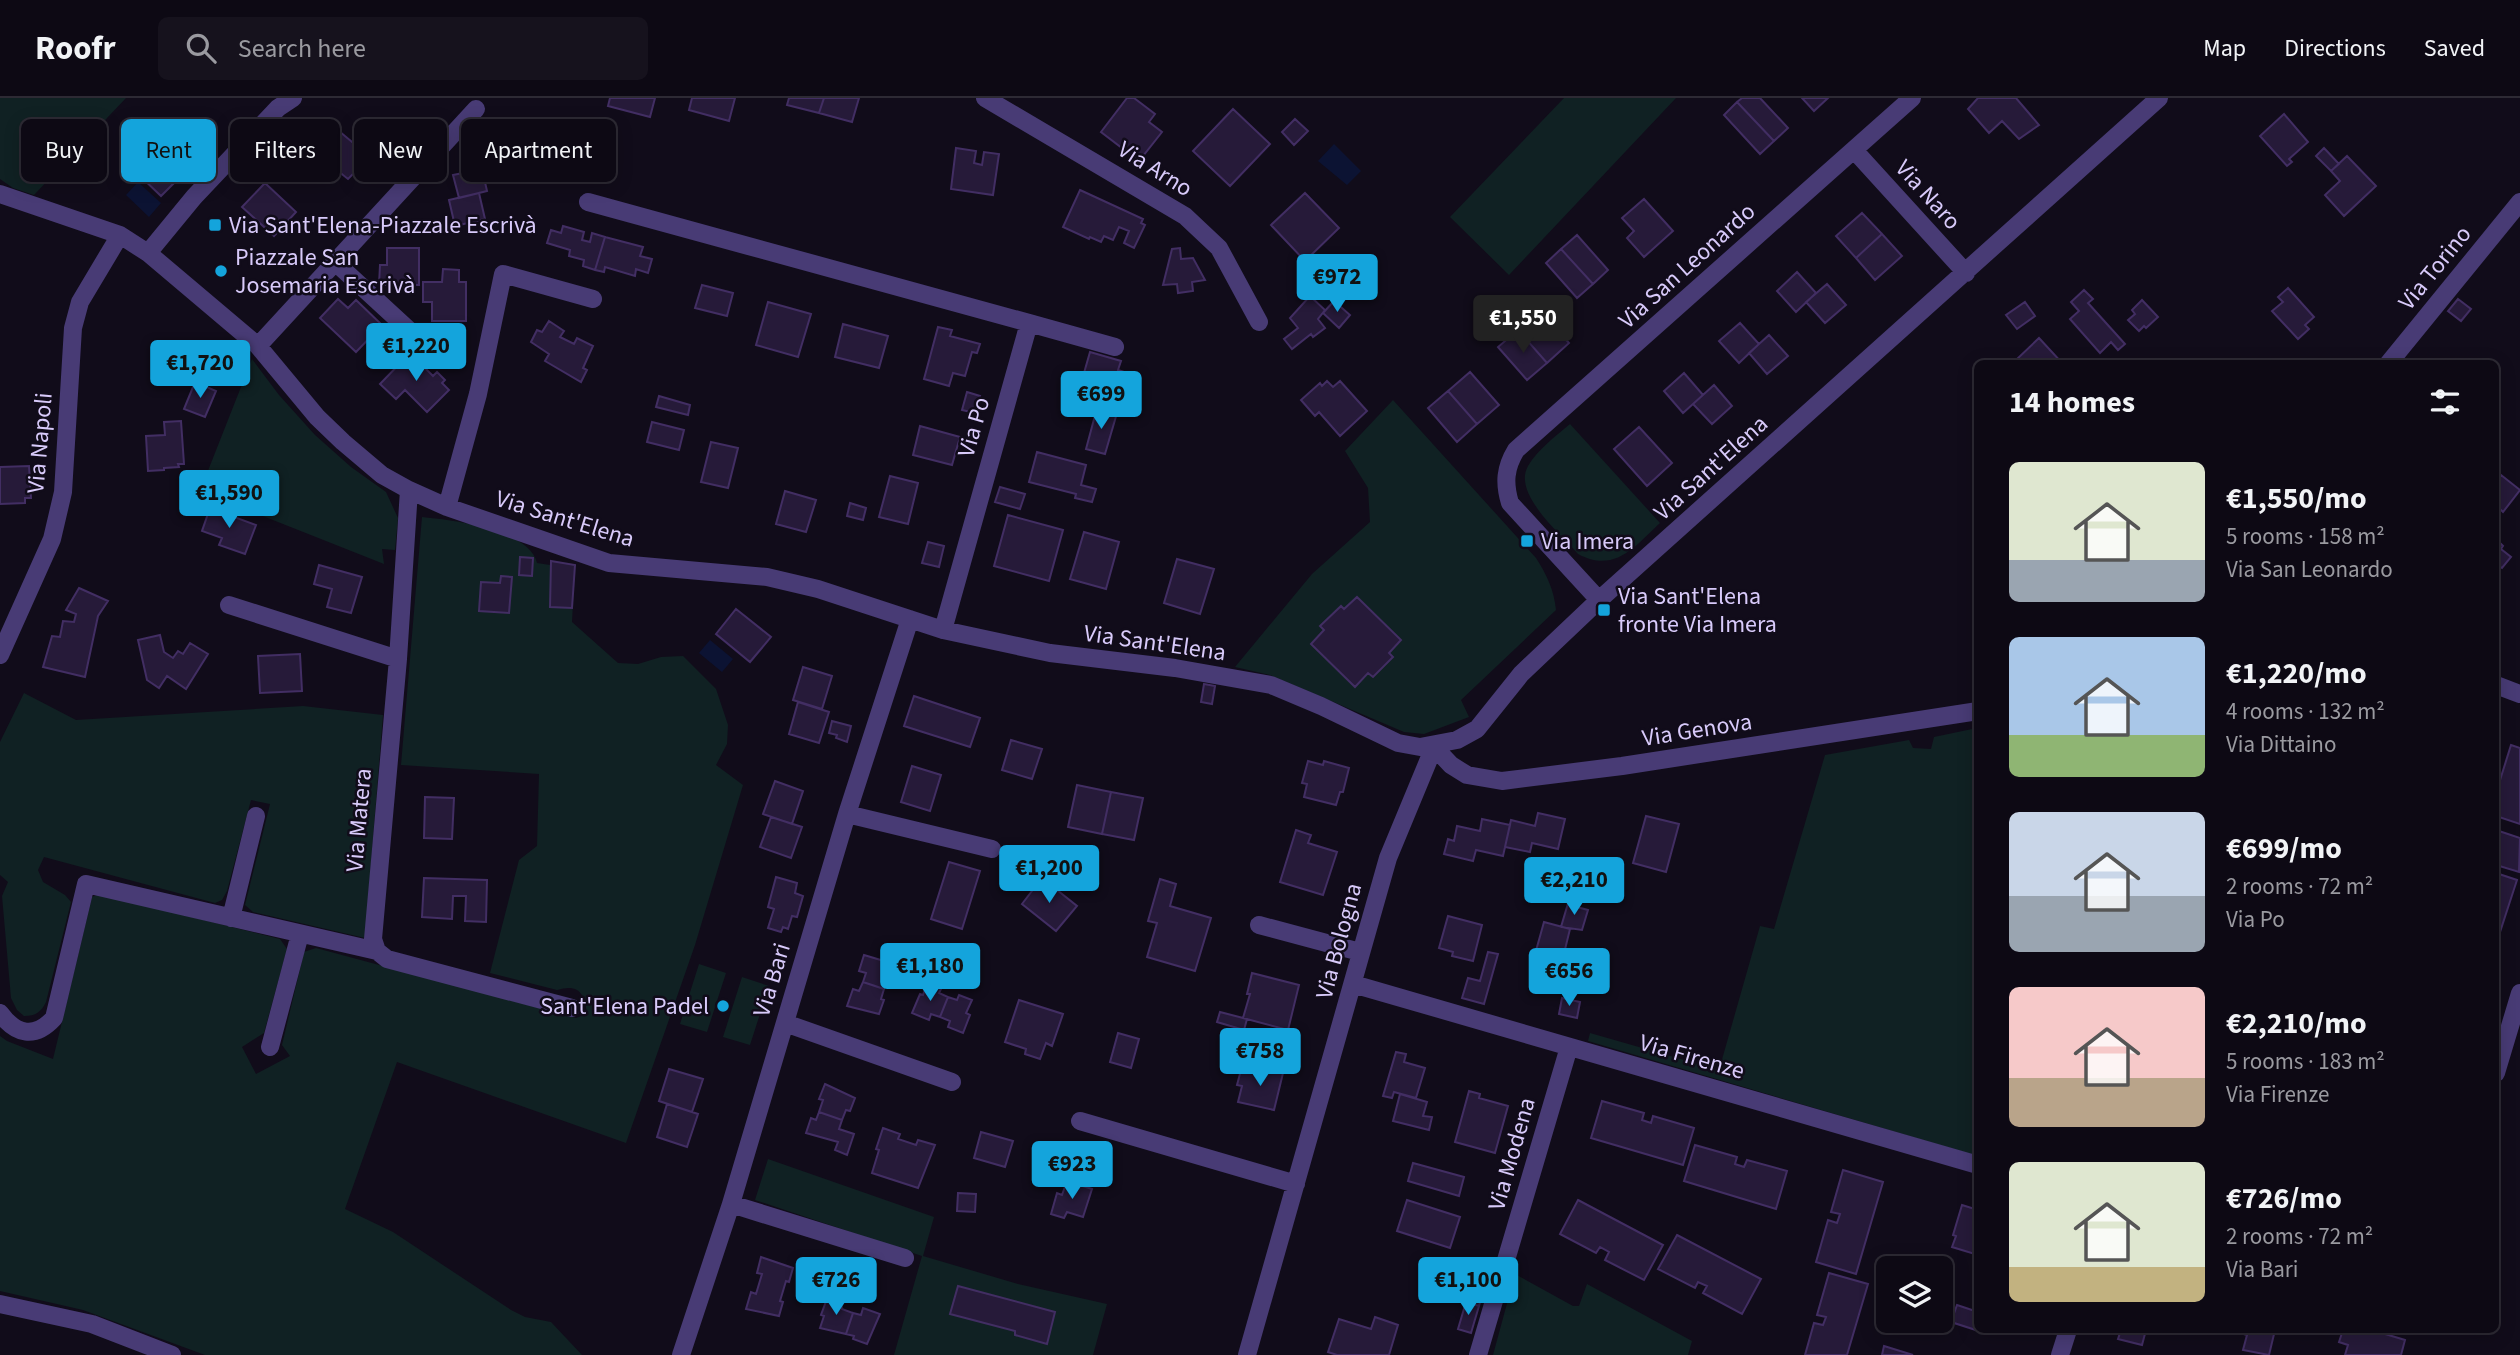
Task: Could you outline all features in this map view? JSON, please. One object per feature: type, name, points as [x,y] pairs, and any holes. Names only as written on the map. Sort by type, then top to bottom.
[{"type":"street","points":[[149,253],[194,197],[278,108],[293,98]]},
{"type":"street","name":"Via Arno","points":[[985,98],[1185,216],[1219,248],[1259,322]]},
{"type":"street","name":"Via San Leonardo","points":[[1599,600],[1510,503],[1505,477],[1508,463],[1516,450],[1912,98]]},
{"type":"street","name":"Via Sant'Elena","points":[[3,193],[120,235],[149,253],[258,346],[317,417],[343,442],[382,475],[447,506],[609,564],[767,578],[818,589],[943,630],[1049,653],[1175,668],[1271,685],[1398,743],[1434,747],[1457,740],[1476,729],[1521,674],[1599,600],[2159,98]]},
{"type":"street","points":[[258,346],[476,109]]},
{"type":"street","name":"Via Naro","points":[[1854,150],[1966,273]]},
{"type":"street","points":[[588,202],[1115,347]]},
{"type":"street","name":"Via Torino","points":[[2391,360],[2520,202]]},
{"type":"street","name":"Via Napoli","points":[[0,655],[52,539],[60,504],[73,328],[80,302],[120,235]]},
{"type":"street","points":[[335,262],[410,331]]},
{"type":"street","points":[[447,506],[478,394],[503,274],[593,299]]},
{"type":"street","name":"Via Po","points":[[943,630],[1029,323]]},
{"type":"street","name":"Via Matera","points":[[377,951],[373,939],[398,659],[409,490]]},
{"type":"street","points":[[229,605],[398,659]]},
{"type":"street","name":"Via Bari","points":[[681,1355],[731,1204],[847,814],[910,619]]},
{"type":"street","points":[[2499,686],[2520,694]]},
{"type":"street","name":"Via Genova","points":[[1434,747],[1451,765],[1467,775],[1502,781],[1622,766],[1974,712]]},
{"type":"street","name":"Via Bologna","points":[[1247,1355],[1388,858],[1434,747]]},
{"type":"street","points":[[847,814],[992,849]]},
{"type":"street","points":[[231,918],[256,817]]},
{"type":"street","points":[[0,1013],[12,1026],[23,1032],[36,1032],[47,1027],[54,1018],[86,884],[377,951],[387,959],[572,1008]]},
{"type":"street","points":[[1259,925],[1360,952]]},
{"type":"street","points":[[270,1047],[300,933]]},
{"type":"street","name":"Via Firenze","points":[[1353,984],[1974,1164]]},
{"type":"street","points":[[2499,1063],[2520,993]]},
{"type":"street","points":[[785,1023],[953,1082]]},
{"type":"street","name":"Via Modena","points":[[1478,1355],[1569,1047]]},
{"type":"street","points":[[1080,1121],[1296,1184]]},
{"type":"street","points":[[731,1204],[905,1258]]},
{"type":"street","points":[[0,1304],[92,1324],[172,1355]]},
{"type":"street","points":[[2060,1355],[2067,1333]]},
{"type":"shaded area","points":[[0,98],[126,98],[106,119],[21,119],[21,182],[46,182],[34,195],[13,188],[0,179]]},
{"type":"shaded area","points":[[1564,98],[1676,98],[1509,275],[1450,217]]},
{"type":"shaded area","points":[[252,359],[279,395],[315,435],[351,467],[386,492],[398,518],[395,550],[382,549],[384,564],[200,491]]},
{"type":"shaded area","points":[[1393,400],[1536,558],[1554,596],[1556,610],[1461,700],[1469,717],[1424,734],[1404,732],[1270,675],[1235,667],[1312,574],[1370,522],[1368,488],[1345,451]]},
{"type":"shaded area","points":[[1570,424],[1660,523],[1633,548],[1614,559],[1603,561],[1578,554],[1550,525],[1532,501],[1527,489],[1525,477],[1528,466],[1548,443]]},
{"type":"shaded area","points":[[422,517],[469,524],[505,534],[531,551],[537,563],[550,565],[551,561],[575,565],[572,622],[618,663],[638,664],[661,657],[683,656],[716,689],[728,725],[727,744],[716,765],[743,785],[695,945],[626,1143],[397,1062],[345,1209],[393,1232],[511,1310],[525,1317],[551,1322],[582,1355],[205,1355],[83,1310],[0,1291],[0,1036],[53,1059],[92,897],[99,894],[280,939],[287,949],[264,1033],[242,1047],[256,1074],[290,1056],[282,1045],[304,952],[316,948],[576,1018],[587,1014],[585,1001],[576,989],[557,990],[490,973],[519,860],[537,846],[539,774],[401,765]]},
{"type":"shaded area","points":[[24,693],[76,720],[303,706],[383,715],[365,938],[253,912],[245,905],[270,804],[251,800],[227,891],[222,900],[215,903],[44,857],[38,870],[43,882],[65,895],[71,902],[46,1002],[38,1013],[24,1016],[17,1010],[11,998],[2,896],[8,882],[0,875],[0,742]]},
{"type":"shaded area","points":[[1974,729],[1974,1155],[1588,1041],[1590,1033],[1719,1070],[1760,926],[1774,929],[1825,755],[1909,740],[1913,748],[1931,749],[1934,737]]},
{"type":"shaded area","points":[[699,964],[726,973],[707,1032],[680,1024]]},
{"type":"shaded area","points":[[742,977],[769,986],[750,1045],[723,1037]]},
{"type":"shaded area","points":[[768,1159],[934,1217],[923,1256],[1018,1284],[1107,1304],[1093,1355],[894,1355],[922,1256],[755,1200]]},
{"type":"shaded area","points":[[1515,1274],[1573,1306],[1579,1306],[1587,1284],[1692,1341],[1688,1355],[1493,1355]]},
{"type":"water","points":[[1334,144],[1361,171],[1347,185],[1318,161]]},
{"type":"water","points":[[138,182],[161,203],[149,217],[126,195]]},
{"type":"water","points":[[710,640],[733,659],[722,672],[699,653]]},
{"type":"building","points":[[610,98],[655,98],[650,117],[608,106]]},
{"type":"building","points":[[692,98],[735,98],[729,121],[689,110]]},
{"type":"building","points":[[789,98],[824,98],[819,113],[787,105]]},
{"type":"building","points":[[824,98],[859,98],[852,122],[819,113]]},
{"type":"building","points":[[1127,98],[1134,98],[1155,114],[1149,122],[1162,132],[1139,161],[1101,132]]},
{"type":"building","points":[[1742,98],[1760,98],[1788,128],[1774,141],[1737,102]]},
{"type":"building","points":[[1802,98],[1828,98],[1814,111]]},
{"type":"building","points":[[1978,98],[2016,98],[2039,125],[2019,139],[2002,121],[1989,133],[1968,109]]},
{"type":"building","points":[[1737,102],[1774,141],[1760,154],[1724,115]]},
{"type":"building","points":[[1233,109],[1270,144],[1230,186],[1193,151]]},
{"type":"building","points":[[2284,114],[2308,142],[2289,159],[2292,162],[2287,166],[2260,136]]},
{"type":"building","points":[[1295,119],[1308,131],[1294,145],[1282,132]]},
{"type":"building","points":[[340,132],[354,144],[354,173],[348,179],[340,173]]},
{"type":"building","points":[[956,148],[976,151],[974,163],[982,165],[984,152],[999,154],[993,195],[951,189]]},
{"type":"building","points":[[2324,148],[2339,164],[2331,171],[2316,156]]},
{"type":"building","points":[[2347,156],[2376,186],[2344,216],[2325,195],[2340,181],[2331,171]]},
{"type":"building","points":[[461,173],[461,182],[485,182],[487,191],[459,198],[453,175]]},
{"type":"building","points":[[146,182],[175,182],[161,196]]},
{"type":"building","points":[[265,183],[296,212],[274,236],[242,207]]},
{"type":"building","points":[[1080,190],[1143,219],[1141,223],[1145,225],[1134,248],[1124,243],[1129,231],[1119,227],[1113,240],[1104,236],[1101,242],[1063,227]]},
{"type":"building","points":[[479,193],[485,219],[455,226],[449,200]]},
{"type":"building","points":[[1305,193],[1339,228],[1305,261],[1271,225]]},
{"type":"building","points":[[1644,199],[1673,231],[1644,257],[1627,238],[1634,231],[1622,218]]},
{"type":"building","points":[[1862,213],[1882,234],[1856,258],[1836,236]]},
{"type":"building","points":[[563,226],[584,232],[582,240],[590,242],[592,233],[605,237],[595,270],[583,266],[584,260],[569,256],[570,250],[547,243],[551,230],[561,233]]},
{"type":"building","points":[[1882,234],[1902,256],[1875,280],[1856,258]]},
{"type":"building","points":[[1577,235],[1608,270],[1593,284],[1561,249]]},
{"type":"building","points":[[605,237],[643,247],[640,256],[652,259],[648,273],[636,269],[635,276],[605,267],[604,272],[595,270]]},
{"type":"building","points":[[387,248],[419,248],[419,285],[379,285],[380,265],[387,265]]},
{"type":"building","points":[[1180,248],[1181,259],[1193,258],[1205,280],[1192,282],[1193,291],[1178,293],[1177,284],[1163,285],[1172,249]]},
{"type":"building","points":[[1561,249],[1593,284],[1577,298],[1546,263]]},
{"type":"building","points":[[443,269],[459,270],[459,282],[466,282],[466,321],[432,321],[432,302],[423,302],[423,282],[442,282]]},
{"type":"building","points":[[1797,272],[1816,293],[1796,312],[1777,291]]},
{"type":"building","points":[[1827,284],[1846,305],[1825,323],[1806,302]]},
{"type":"building","points":[[702,285],[733,293],[727,316],[695,308]]},
{"type":"building","points":[[2288,288],[2314,317],[2305,325],[2309,329],[2298,339],[2272,311],[2283,302],[2278,297]]},
{"type":"building","points":[[2084,290],[2093,299],[2088,303],[2125,344],[2118,350],[2111,342],[2100,353],[2070,319],[2079,311],[2071,302]]},
{"type":"building","points":[[1310,296],[1325,310],[1318,319],[1325,328],[1313,337],[1311,334],[1292,349],[1284,339],[1298,328],[1290,318]]},
{"type":"building","points":[[338,299],[348,308],[356,300],[382,325],[356,352],[320,318]]},
{"type":"building","points":[[2458,299],[2471,309],[2461,321],[2448,311]]},
{"type":"building","points":[[2142,300],[2158,317],[2139,331],[2128,320],[2135,314],[2132,310]]},
{"type":"building","points":[[1334,301],[1350,315],[1339,328],[1323,313]]},
{"type":"building","points":[[768,302],[811,314],[798,357],[756,345]]},
{"type":"building","points":[[2025,302],[2035,316],[2017,329],[2006,315]]},
{"type":"building","points":[[1539,310],[1569,343],[1547,363],[1518,330]]},
{"type":"building","points":[[549,321],[564,331],[560,337],[574,344],[577,338],[593,346],[583,368],[587,370],[581,382],[545,361],[549,354],[531,342],[537,330],[542,332]]},
{"type":"building","points":[[1740,323],[1759,344],[1739,363],[1719,341]]},
{"type":"building","points":[[843,324],[888,336],[879,368],[835,357]]},
{"type":"building","points":[[938,327],[952,330],[950,336],[980,344],[977,353],[972,352],[965,376],[953,373],[949,386],[924,379]]},
{"type":"building","points":[[1518,330],[1547,363],[1527,380],[1498,347]]},
{"type":"building","points":[[1769,335],[1788,356],[1767,374],[1749,353]]},
{"type":"building","points":[[2039,338],[2059,360],[2016,360]]},
{"type":"building","points":[[1090,352],[1121,361],[1118,370],[1127,373],[1121,398],[1080,387]]},
{"type":"building","points":[[410,353],[433,376],[437,372],[445,380],[442,383],[449,390],[427,412],[405,390],[396,399],[380,384]]},
{"type":"building","points":[[1470,372],[1499,405],[1477,424],[1448,391]]},
{"type":"building","points":[[1684,373],[1703,395],[1683,413],[1664,391]]},
{"type":"building","points":[[1327,381],[1333,387],[1340,381],[1367,411],[1340,436],[1319,412],[1315,416],[1301,400],[1320,383],[1322,386]]},
{"type":"building","points":[[195,382],[216,391],[205,417],[184,409]]},
{"type":"building","points":[[1714,385],[1732,406],[1712,424],[1693,404]]},
{"type":"building","points":[[1448,391],[1477,424],[1457,442],[1428,408]]},
{"type":"building","points":[[967,392],[980,396],[975,413],[962,410]]},
{"type":"building","points":[[659,396],[690,405],[688,415],[656,407]]},
{"type":"building","points":[[1097,408],[1117,413],[1105,454],[1086,449]]},
{"type":"building","points":[[181,421],[184,464],[148,471],[146,436],[165,435],[164,422]]},
{"type":"building","points":[[652,422],[684,430],[679,450],[647,442]]},
{"type":"building","points":[[920,426],[960,437],[952,465],[913,455]]},
{"type":"building","points":[[1639,427],[1672,463],[1647,486],[1614,449]]},
{"type":"building","points":[[711,442],[738,448],[728,488],[701,482]]},
{"type":"building","points":[[1037,452],[1086,465],[1081,485],[1096,489],[1092,502],[1075,498],[1076,494],[1029,482]]},
{"type":"building","points":[[29,466],[31,498],[25,498],[25,503],[0,504],[0,467]]},
{"type":"building","points":[[2501,475],[2520,490],[2503,512],[2499,508]]},
{"type":"building","points":[[890,476],[918,483],[908,524],[879,517]]},
{"type":"building","points":[[1000,487],[1025,494],[1020,509],[995,502]]},
{"type":"building","points":[[785,491],[816,500],[806,532],[776,524]]},
{"type":"building","points":[[850,503],[866,508],[863,520],[847,516]]},
{"type":"building","points":[[210,508],[256,525],[245,554],[219,545],[222,538],[202,531]]},
{"type":"building","points":[[1008,515],[1063,530],[1049,581],[994,566]]},
{"type":"building","points":[[1084,532],[1119,542],[1106,589],[1070,579]]},
{"type":"building","points":[[928,542],[944,546],[939,567],[922,563]]},
{"type":"building","points":[[2499,542],[2503,546],[2501,549],[2511,557],[2502,568],[2499,566]]},
{"type":"building","points":[[520,557],[533,558],[532,576],[519,575]]},
{"type":"building","points":[[1177,559],[1214,569],[1200,614],[1164,603]]},
{"type":"building","points":[[551,561],[575,565],[572,608],[550,607]]},
{"type":"building","points":[[319,565],[362,577],[351,613],[327,607],[332,589],[314,584]]},
{"type":"building","points":[[501,576],[512,577],[509,613],[479,611],[481,582],[500,583]]},
{"type":"building","points":[[79,588],[108,601],[98,616],[85,677],[43,667],[52,636],[60,637],[63,621],[74,622],[76,614],[66,610]]},
{"type":"building","points":[[1357,597],[1401,640],[1389,653],[1393,657],[1373,677],[1368,673],[1355,687],[1311,644],[1324,630],[1320,626],[1341,606],[1344,609]]},
{"type":"building","points":[[736,609],[771,637],[750,662],[716,634]]},
{"type":"building","points":[[160,635],[164,652],[173,658],[178,651],[183,654],[190,643],[208,654],[186,689],[167,676],[159,688],[147,680],[138,640]]},
{"type":"building","points":[[300,654],[302,691],[260,693],[258,656]]},
{"type":"building","points":[[803,667],[832,676],[822,709],[793,700]]},
{"type":"building","points":[[1204,684],[1215,686],[1212,704],[1201,702]]},
{"type":"building","points":[[914,696],[980,718],[970,747],[904,726]]},
{"type":"building","points":[[798,702],[829,712],[819,743],[789,734]]},
{"type":"building","points":[[832,721],[851,726],[847,742],[829,733]]},
{"type":"building","points":[[1011,740],[1042,749],[1032,779],[1002,770]]},
{"type":"building","points":[[2511,745],[2520,748],[2520,824],[2499,817],[2499,783]]},
{"type":"building","points":[[1308,761],[1323,765],[1324,761],[1349,768],[1343,792],[1340,792],[1336,805],[1304,797],[1307,784],[1302,783]]},
{"type":"building","points":[[912,766],[941,775],[930,811],[901,802]]},
{"type":"building","points":[[775,781],[803,791],[792,824],[763,814]]},
{"type":"building","points":[[1077,785],[1111,792],[1102,834],[1068,827]]},
{"type":"building","points":[[1111,792],[1143,798],[1134,840],[1102,834]]},
{"type":"building","points":[[425,797],[454,798],[452,839],[424,838]]},
{"type":"building","points":[[1538,813],[1565,819],[1558,849],[1532,843],[1530,852],[1505,847],[1511,820],[1535,826]]},
{"type":"building","points":[[1646,816],[1679,824],[1666,872],[1633,863]]},
{"type":"building","points":[[771,817],[802,827],[791,858],[760,847]]},
{"type":"building","points":[[1482,819],[1510,825],[1503,856],[1476,850],[1473,861],[1444,854],[1448,839],[1454,841],[1457,826],[1480,831]]},
{"type":"building","points":[[1296,830],[1311,835],[1308,843],[1337,852],[1323,895],[1280,882]]},
{"type":"building","points":[[2499,831],[2520,838],[2519,872],[2499,866]]},
{"type":"building","points":[[949,862],[980,871],[962,929],[931,919]]},
{"type":"building","points":[[2499,874],[2517,880],[2499,932]]},
{"type":"building","points":[[776,877],[797,883],[795,893],[803,896],[797,917],[792,916],[788,929],[783,927],[781,932],[768,928],[774,909],[768,907]]},
{"type":"building","points":[[424,878],[487,880],[486,922],[465,921],[466,896],[453,896],[452,919],[422,917]]},
{"type":"building","points":[[1042,878],[1077,906],[1056,931],[1022,904]]},
{"type":"building","points":[[1160,879],[1176,884],[1170,906],[1211,918],[1195,971],[1147,957],[1157,923],[1148,921]]},
{"type":"building","points":[[1569,900],[1579,903],[1577,907],[1588,910],[1582,930],[1561,927]]},
{"type":"building","points":[[1448,916],[1482,925],[1473,961],[1452,956],[1453,952],[1439,948]]},
{"type":"building","points":[[1544,922],[1570,929],[1557,982],[1544,978],[1547,969],[1532,965]]},
{"type":"building","points":[[1488,952],[1498,954],[1484,1004],[1462,998],[1468,978],[1480,981]]},
{"type":"building","points":[[864,955],[884,961],[883,964],[895,968],[884,989],[863,982],[866,973],[859,971]]},
{"type":"building","points":[[1252,973],[1299,985],[1288,1030],[1243,1018],[1250,994],[1247,994]]},
{"type":"building","points":[[863,982],[884,989],[881,999],[884,1000],[879,1014],[847,1006],[853,989],[859,991]]},
{"type":"building","points":[[927,983],[941,989],[939,993],[948,997],[940,1017],[931,1014],[929,1020],[912,1013]]},
{"type":"building","points":[[959,995],[972,1000],[966,1013],[970,1015],[963,1033],[948,1027],[950,1021],[940,1017],[948,997],[957,1000]]},
{"type":"building","points":[[1562,998],[1580,1002],[1577,1018],[1559,1014]]},
{"type":"building","points":[[1019,1000],[1063,1014],[1052,1046],[1046,1043],[1040,1059],[1025,1054],[1026,1049],[1005,1042]]},
{"type":"building","points":[[1220,1012],[1247,1019],[1244,1030],[1217,1022]]},
{"type":"building","points":[[1118,1033],[1139,1039],[1131,1068],[1110,1062]]},
{"type":"building","points":[[1396,1052],[1406,1054],[1404,1062],[1425,1068],[1416,1098],[1394,1092],[1392,1098],[1383,1096]]},
{"type":"building","points":[[669,1069],[703,1079],[692,1112],[659,1101]]},
{"type":"building","points":[[1262,1069],[1283,1073],[1274,1110],[1238,1102],[1242,1086],[1237,1085],[1241,1070],[1261,1074]]},
{"type":"building","points":[[825,1084],[855,1098],[850,1111],[846,1110],[842,1120],[819,1112],[823,1100],[819,1099]]},
{"type":"building","points":[[1469,1091],[1480,1094],[1479,1098],[1508,1106],[1495,1153],[1455,1142]]},
{"type":"building","points":[[1400,1094],[1427,1102],[1423,1116],[1432,1117],[1429,1130],[1393,1121]]},
{"type":"building","points":[[1602,1101],[1644,1113],[1642,1120],[1651,1123],[1653,1116],[1694,1128],[1683,1165],[1591,1138]]},
{"type":"building","points":[[667,1104],[698,1114],[687,1147],[657,1137]]},
{"type":"building","points":[[819,1112],[842,1120],[839,1129],[854,1134],[847,1155],[835,1150],[838,1142],[806,1133],[811,1118],[816,1120]]},
{"type":"building","points":[[883,1128],[900,1134],[898,1139],[916,1145],[918,1140],[935,1145],[918,1188],[872,1173]]},
{"type":"building","points":[[981,1132],[1013,1141],[1005,1167],[974,1158]]},
{"type":"building","points":[[1695,1145],[1737,1157],[1735,1164],[1744,1167],[1747,1160],[1787,1171],[1776,1209],[1684,1181]]},
{"type":"building","points":[[1413,1163],[1464,1177],[1459,1196],[1408,1181]]},
{"type":"building","points":[[1843,1170],[1883,1182],[1856,1274],[1816,1262],[1828,1220],[1837,1223],[1840,1214],[1831,1212]]},
{"type":"building","points":[[1067,1181],[1092,1189],[1083,1217],[1067,1212],[1064,1218],[1051,1214],[1057,1193],[1062,1195]]},
{"type":"building","points":[[958,1193],[976,1194],[975,1212],[957,1211]]},
{"type":"building","points":[[1407,1200],[1460,1217],[1450,1248],[1397,1231]]},
{"type":"building","points":[[1578,1200],[1663,1245],[1644,1280],[1605,1260],[1609,1252],[1600,1247],[1596,1253],[1560,1234]]},
{"type":"building","points":[[1962,1205],[1974,1209],[1974,1254],[1952,1247],[1956,1236],[1953,1235]]},
{"type":"building","points":[[1677,1235],[1761,1279],[1742,1314],[1703,1293],[1707,1286],[1698,1282],[1695,1288],[1658,1269]]},
{"type":"building","points":[[761,1257],[793,1268],[780,1301],[783,1302],[779,1316],[746,1309],[751,1292],[756,1294],[762,1274],[757,1273]]},
{"type":"building","points":[[1829,1273],[1868,1284],[1847,1355],[1805,1355],[1814,1323],[1823,1325],[1826,1317],[1817,1315]]},
{"type":"building","points":[[1474,1276],[1486,1280],[1479,1306],[1466,1302]]},
{"type":"building","points":[[958,1286],[1055,1312],[1047,1344],[1015,1335],[1015,1331],[950,1314]]},
{"type":"building","points":[[828,1296],[841,1301],[842,1309],[853,1313],[846,1334],[820,1328],[824,1316],[821,1315]]},
{"type":"building","points":[[1466,1302],[1479,1306],[1471,1333],[1458,1329]]},
{"type":"building","points":[[1957,1305],[1974,1311],[1974,1329],[1953,1323]]},
{"type":"building","points":[[863,1308],[880,1314],[867,1344],[846,1334],[853,1313],[861,1315]]},
{"type":"building","points":[[1375,1317],[1398,1325],[1389,1355],[1337,1355],[1328,1352],[1339,1319],[1371,1329]]},
{"type":"building","points":[[2120,1333],[2145,1333],[2142,1345],[2118,1339]]},
{"type":"building","points":[[2240,1333],[2274,1333],[2269,1355],[2243,1350],[2247,1335]]},
{"type":"building","points":[[2342,1333],[2382,1333],[2405,1340],[2401,1355],[2345,1355],[2348,1345],[2339,1342]]},
{"type":"building","points":[[1884,1346],[1913,1355],[1882,1355]]},
{"type":"place","name":"Via Sant'Elena-Piazzale Escrivà","points":[[215,225]]},
{"type":"place","name":"Piazzale San Josemaria Escrivà","points":[[221,271]]},
{"type":"place","name":"Via Imera","points":[[1527,541]]},
{"type":"place","name":"Via Sant'Elena fronte Via Imera","points":[[1604,610]]},
{"type":"place","name":"Sant'Elena Padel","points":[[723,1006]]}]
